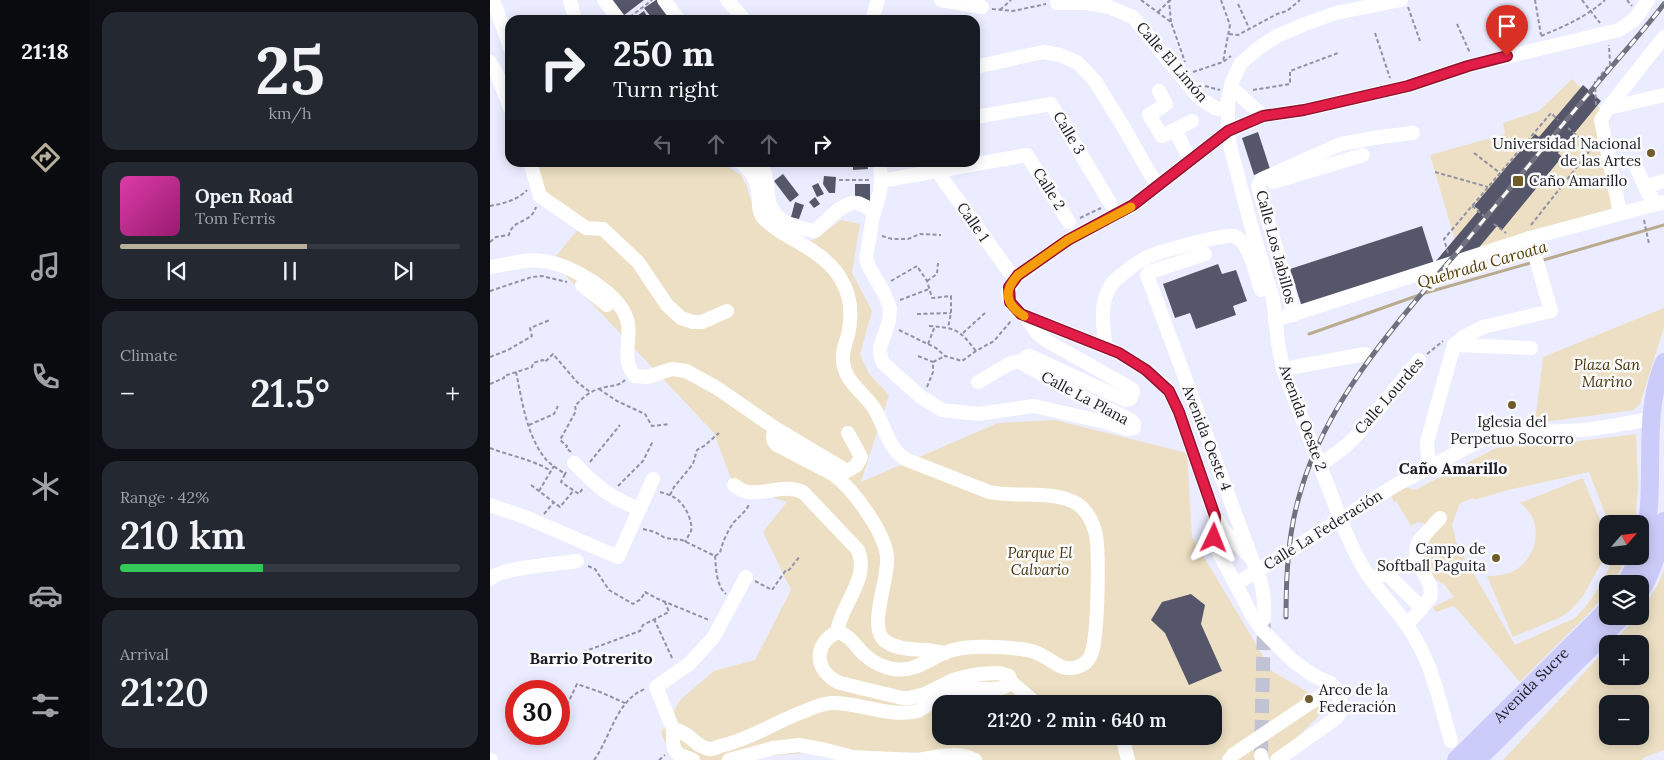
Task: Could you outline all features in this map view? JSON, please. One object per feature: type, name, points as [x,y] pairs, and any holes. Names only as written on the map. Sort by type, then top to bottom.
[{"type":"main road","points":[[1649,515],[1650,420],[1652,402],[1660,383],[1664,362]]},
{"type":"main road","points":[[1649,577],[1662,546],[1664,521]]},
{"type":"main road","name":"Avenida Sucre","points":[[1456,760],[1599,619]]},
{"type":"main road","name":"Avenida Sucre","points":[[1477,760],[1614,625]]},
{"type":"street","points":[[493,0],[505,33]]},
{"type":"street","points":[[570,0],[574,15]]},
{"type":"street","points":[[604,0],[616,15]]},
{"type":"street","points":[[664,0],[676,15]]},
{"type":"street","points":[[727,0],[740,15]]},
{"type":"street","points":[[874,15],[878,0]]},
{"type":"street","points":[[941,0],[982,7]]},
{"type":"street","points":[[1275,320],[1273,299],[1252,228],[1228,131],[1228,110],[1235,92],[1241,63],[1260,47],[1288,30],[1336,13],[1402,0]]},
{"type":"street","points":[[1252,559],[1223,530],[1215,516],[1179,412],[1169,391],[1146,370],[1119,353],[1023,315],[1010,302],[1009,287],[1018,275],[1068,240],[1125,211],[1228,131],[1263,116],[1304,110],[1408,86],[1542,42],[1608,34],[1628,26],[1648,0]]},
{"type":"street","name":"Calle El Limón","points":[[1057,3],[1093,4],[1109,7],[1133,17],[1198,97],[1215,108],[1228,110]]},
{"type":"street","points":[[1620,213],[1601,120],[1602,110],[1664,37]]},
{"type":"street","points":[[980,66],[1043,52],[1060,55],[1078,64],[1095,81],[1157,186]]},
{"type":"street","points":[[499,68],[505,90]]},
{"type":"street","points":[[1159,91],[1166,104],[1149,115],[1162,136],[1192,121]]},
{"type":"street","points":[[1235,92],[1263,116]]},
{"type":"street","points":[[1602,110],[1664,95]]},
{"type":"street","name":"Calle 3","points":[[980,116],[1051,104],[1110,203]]},
{"type":"street","points":[[1175,130],[1190,160]]},
{"type":"street","points":[[1260,183],[1341,144],[1380,136],[1413,133]]},
{"type":"street","points":[[1260,183],[1363,154]]},
{"type":"street","name":"Calle 2","points":[[980,163],[1027,155],[1069,222]]},
{"type":"street","points":[[531,167],[540,196],[586,228],[603,229],[638,262],[667,305],[681,318],[693,322],[702,322],[727,311]]},
{"type":"street","points":[[746,167],[757,182],[759,209],[766,221],[819,255],[830,265],[842,281],[850,300],[851,312],[843,352],[844,368],[851,383],[875,409],[893,449],[905,459],[990,492],[1003,495],[1056,497],[1078,504],[1085,511],[1097,539],[1097,614],[1093,650],[1088,662],[1082,666],[1070,669],[1055,664],[1042,655],[1024,650],[965,648],[945,652],[918,667],[896,670],[875,663],[865,656],[844,634],[837,632]]},
{"type":"street","points":[[761,167],[766,179],[769,203],[773,211],[787,225],[815,231],[844,206],[853,203],[858,203],[874,212]]},
{"type":"street","name":"Calle La Plana","points":[[880,167],[881,181],[866,259],[868,267],[888,304],[890,315],[880,348],[881,359],[923,399],[942,410],[978,414],[1034,406],[1110,423],[1127,429],[1134,428],[1131,420],[1076,394],[1028,367],[1024,362],[1028,356],[1125,400],[1130,399],[1132,392],[1132,389],[1129,387],[1047,341],[1023,315]]},
{"type":"street","name":"Calle 2","points":[[881,181],[960,167]]},
{"type":"street","points":[[1637,168],[1648,193],[1660,203]]},
{"type":"street","name":"Calle 1","points":[[937,171],[1010,273]]},
{"type":"street","points":[[1645,187],[1664,181]]},
{"type":"street","name":"Calle Los Jabillos","points":[[1260,183],[1294,315]]},
{"type":"street","name":"Calle Los Jabillos","points":[[1275,320],[1524,240],[1660,203]]},
{"type":"street","name":"Avenida Oeste 2","points":[[1106,348],[1103,325],[1104,300],[1112,284],[1144,259],[1216,238],[1236,237],[1246,246],[1266,306],[1275,320],[1283,369],[1337,510]]},
{"type":"street","points":[[1459,341],[1483,327],[1551,311],[1537,261],[1524,240]]},
{"type":"street","name":"Avenida Oeste 4","points":[[1205,254],[1150,272],[1147,275],[1263,586],[1264,618]]},
{"type":"street","points":[[490,267],[545,260],[593,281],[620,306],[626,316],[628,324],[628,363],[633,373],[639,378],[672,369],[686,371],[717,388],[775,428],[848,471],[856,466],[860,457],[848,433]]},
{"type":"street","points":[[582,285],[609,307],[617,317],[627,342]]},
{"type":"street","points":[[1459,341],[1531,348]]},
{"type":"street","name":"Calle Lourdes","points":[[1432,466],[1428,456],[1427,442],[1459,341]]},
{"type":"street","points":[[1283,369],[1365,354]]},
{"type":"street","points":[[978,382],[1011,363],[1024,360]]},
{"type":"street","name":"Calle Lourdes","points":[[1320,465],[1346,446],[1358,434],[1419,360]]},
{"type":"street","name":"Calle La Federación","points":[[1235,584],[1396,485],[1489,437],[1583,430],[1650,420]]},
{"type":"street","points":[[775,428],[773,442],[841,480],[882,536],[888,562],[878,627],[881,638],[901,648],[945,652]]},
{"type":"street","points":[[574,470],[610,496],[640,509]]},
{"type":"street","points":[[490,505],[525,517],[618,558],[651,484]]},
{"type":"street","points":[[734,485],[745,492],[752,493],[786,487],[803,492],[858,550],[861,562],[858,582],[837,632],[824,644],[819,659],[824,674],[831,680],[902,698],[909,698],[925,694],[953,680],[980,674],[1005,674],[1026,695]]},
{"type":"street","points":[[1215,516],[1214,538],[1219,553],[1253,617],[1268,636],[1303,669],[1330,683],[1341,702],[1340,713],[1336,718],[1277,760]]},
{"type":"street","points":[[1406,624],[1431,596],[1430,584],[1417,560],[1416,551],[1418,542],[1440,518]]},
{"type":"street","points":[[1342,523],[1353,550],[1371,579],[1416,639],[1427,663],[1451,741]]},
{"type":"street","points":[[490,579],[507,571],[577,561]]},
{"type":"street","points":[[1371,579],[1386,573],[1422,608]]},
{"type":"street","points":[[693,760],[678,754],[672,742],[673,729],[656,687],[679,672],[705,648],[735,601],[746,577]]},
{"type":"street","points":[[673,729],[682,731],[698,745],[712,749],[752,736],[790,716],[819,705],[832,703],[881,712],[912,712],[918,711],[958,689],[1000,689],[1011,682]]},
{"type":"street","points":[[1229,760],[1234,754],[1334,687]]},
{"type":"street","points":[[729,760],[772,748],[800,745],[859,758],[915,760],[954,754],[976,760]]},
{"type":"street","points":[[1124,745],[1128,760]]},
{"type":"street","points":[[816,760],[834,752]]},
{"type":"path","points":[[632,15],[652,0]]},
{"type":"path","points":[[1000,11],[1012,0]]},
{"type":"path","points":[[1141,0],[1171,22]]},
{"type":"path","points":[[1158,12],[1170,0]]},
{"type":"path","points":[[1170,0],[1171,22],[1186,64]]},
{"type":"path","points":[[1221,0],[1230,25],[1223,62]]},
{"type":"path","points":[[1229,34],[1238,35],[1287,11],[1300,0]]},
{"type":"path","points":[[1406,0],[1420,41]]},
{"type":"path","points":[[1535,0],[1542,42],[1591,12],[1605,0]]},
{"type":"path","points":[[1582,0],[1608,34],[1610,64],[1595,82],[1602,110]]},
{"type":"path","points":[[982,7],[1000,11],[1013,11],[1057,3]]},
{"type":"path","points":[[1238,4],[1249,28]]},
{"type":"path","points":[[1457,24],[1475,64]]},
{"type":"path","points":[[1375,33],[1394,89]]},
{"type":"path","points":[[1201,84],[1235,92],[1290,84],[1290,71],[1338,53]]},
{"type":"path","points":[[1193,77],[1189,73],[1223,62],[1231,55],[1241,63]]},
{"type":"path","points":[[1452,264],[1444,239],[1551,113],[1558,120]]},
{"type":"path","points":[[1568,128],[1592,148]]},
{"type":"path","points":[[1524,240],[1598,141]]},
{"type":"path","points":[[1474,153],[1500,173]]},
{"type":"path","points":[[1435,172],[1488,187]]},
{"type":"path","points":[[839,180],[881,181]]},
{"type":"path","points":[[490,206],[501,204],[523,194],[535,181]]},
{"type":"path","points":[[490,242],[496,237],[509,235],[513,226],[532,216],[540,196]]},
{"type":"path","points":[[1472,206],[1484,216]]},
{"type":"path","points":[[1646,226],[1649,244]]},
{"type":"path","points":[[870,232],[892,239],[908,239],[920,234],[941,235]]},
{"type":"path","points":[[927,281],[937,274],[938,263]]},
{"type":"path","points":[[881,288],[917,266],[927,281],[932,298],[951,296],[951,313],[948,328]]},
{"type":"path","points":[[490,291],[532,277],[542,276],[582,285]]},
{"type":"path","points":[[888,304],[930,289]]},
{"type":"path","points":[[917,314],[951,313]]},
{"type":"path","points":[[963,334],[985,313]]},
{"type":"path","points":[[888,325],[928,344],[946,356],[962,361],[976,350],[994,341],[1023,315]]},
{"type":"path","points":[[490,357],[508,350],[532,336],[530,328],[550,320]]},
{"type":"path","points":[[929,326],[948,328],[963,334],[976,350]]},
{"type":"path","points":[[928,344],[936,326]]},
{"type":"path","name":"Calle Lourdes","points":[[1419,360],[1443,341],[1459,341]]},
{"type":"path","points":[[490,384],[504,378],[504,376],[532,366],[533,363],[543,360],[545,362],[553,354],[577,382],[590,392]]},
{"type":"path","points":[[918,356],[933,362],[946,356]]},
{"type":"path","points":[[923,399],[933,372],[933,362]]},
{"type":"path","points":[[516,372],[528,425],[540,452],[554,466],[574,470]]},
{"type":"path","points":[[574,470],[574,454],[560,440],[576,411],[574,406],[590,392],[620,385],[633,373]]},
{"type":"path","points":[[599,389],[617,401],[645,414],[652,426],[669,424]]},
{"type":"path","points":[[528,425],[554,414],[558,406]]},
{"type":"path","points":[[594,484],[586,483],[579,494],[562,482],[620,425]]},
{"type":"path","points":[[670,495],[674,487],[693,464],[697,450],[719,433]]},
{"type":"path","points":[[610,496],[622,481],[643,461],[653,441]]},
{"type":"path","points":[[490,448],[540,464],[551,471]]},
{"type":"path","points":[[539,491],[554,466]]},
{"type":"path","points":[[651,484],[679,501],[685,508],[691,521],[691,529],[685,542]]},
{"type":"path","points":[[531,485],[560,507],[574,490]]},
{"type":"path","points":[[715,556],[720,553],[732,525],[746,511],[752,493]]},
{"type":"path","points":[[632,526],[655,532],[665,538],[685,542],[715,556]]},
{"type":"path","points":[[715,556],[716,570],[722,591],[735,601]]},
{"type":"path","points":[[746,577],[772,590],[786,570],[789,570],[800,556]]},
{"type":"path","points":[[577,561],[595,569],[609,590],[633,604],[641,599],[645,592],[720,624]]},
{"type":"path","points":[[583,652],[640,631],[643,625],[669,612],[665,602]]},
{"type":"path","points":[[654,619],[679,672]]},
{"type":"path","points":[[570,699],[577,684],[625,703]]},
{"type":"path","points":[[594,760],[625,703],[634,694],[656,687]]},
{"type":"green space","points":[[1572,79],[1608,117],[1624,205],[1459,254],[1430,155],[1505,134],[1503,123],[1539,111]]},
{"type":"green space","name":"Parque El Calvario","points":[[538,167],[728,167],[741,175],[747,187],[757,222],[778,239],[793,246],[815,239],[841,220],[860,224],[852,273],[872,311],[860,354],[869,374],[889,395],[861,482],[998,423],[1055,420],[1187,453],[1192,537],[1272,671],[1330,705],[1274,760],[979,760],[970,750],[939,753],[829,751],[720,760],[678,760],[671,755],[661,733],[680,700],[714,671],[755,660],[791,590],[763,532],[787,502],[733,484],[714,433],[552,261],[580,227],[542,188]]},
{"type":"green space","name":"Plaza San Marino","points":[[1664,308],[1664,327],[1640,404],[1634,410],[1535,423],[1543,357]]},
{"type":"green space","points":[[1636,434],[1638,487],[1636,515],[1606,515],[1589,472],[1504,491],[1475,500],[1473,498],[1460,503],[1452,525],[1457,545],[1515,645],[1575,618],[1599,587],[1599,601],[1591,611],[1520,682],[1457,609],[1453,606],[1436,612],[1433,607],[1454,597],[1443,583],[1441,584],[1434,579],[1424,557],[1433,534],[1423,523],[1418,522],[1411,526],[1390,494],[1404,486],[1414,490],[1421,487],[1494,449]]},
{"type":"green space","points":[[1583,478],[1599,518],[1600,565],[1583,596],[1571,610],[1561,617],[1513,637],[1487,576],[1502,575],[1517,569],[1530,554],[1536,536],[1535,527],[1527,510],[1520,503]]},
{"type":"green space","points":[[1610,565],[1622,565],[1618,575],[1606,575]]},
{"type":"green space","points":[[1664,570],[1664,750],[1643,758],[1643,760],[1503,760],[1599,657],[1599,685],[1649,685],[1649,635],[1620,635],[1629,625],[1649,625],[1649,599]]},
{"type":"building","points":[[610,0],[644,0],[624,15],[622,15]]},
{"type":"building","points":[[656,0],[661,0],[671,15],[649,15],[644,8]]},
{"type":"building","points":[[644,11],[646,15],[638,15]]},
{"type":"building","points":[[1583,85],[1601,101],[1558,153],[1562,157],[1502,230],[1497,226],[1455,276],[1436,261],[1479,210],[1474,206],[1504,170],[1535,134],[1539,137]]},
{"type":"building","points":[[1258,132],[1270,169],[1254,175],[1242,138]]},
{"type":"building","points":[[853,167],[868,167],[868,169],[853,170]]},
{"type":"building","points":[[783,174],[799,195],[790,202],[774,181]]},
{"type":"building","points":[[824,176],[836,177],[835,193],[829,193],[823,184]]},
{"type":"building","points":[[818,183],[824,194],[817,197],[812,186]]},
{"type":"building","points":[[855,184],[870,184],[870,201],[855,197]]},
{"type":"building","points":[[815,197],[820,204],[814,208],[809,202]]},
{"type":"building","points":[[795,202],[804,205],[799,219],[791,217]]},
{"type":"building","points":[[1422,226],[1434,264],[1302,307],[1290,269]]},
{"type":"building","points":[[1218,264],[1222,274],[1236,270],[1247,301],[1233,306],[1236,315],[1196,329],[1190,313],[1175,318],[1163,284]]},
{"type":"building","points":[[1191,594],[1205,605],[1201,624],[1222,671],[1189,685],[1165,633],[1151,620],[1162,602]]},
{"type":"waterway","name":"Quebrada Caroata","points":[[1540,261],[1664,225]]},
{"type":"waterway","name":"Quebrada Caroata","points":[[1309,334],[1425,293],[1534,262]]},
{"type":"tunnel","points":[[1261,755],[1264,623]]},
{"type":"railway","points":[[1286,617],[1289,553],[1293,521],[1301,490],[1327,426],[1345,395],[1408,310],[1664,4]]},
{"type":"slow traffic","points":[[1024,316],[1017,311],[1008,296],[1009,287],[1018,275],[1068,240],[1131,207]]},
{"type":"place","name":"Universidad Nacional de las Artes","points":[[1651,153]]},
{"type":"place","name":"Caño Amarillo","points":[[1518,181]]},
{"type":"place","name":"Iglesia del Perpetuo Socorro","points":[[1512,405]]},
{"type":"place","name":"Campo de Softball Paguita","points":[[1496,558]]},
{"type":"place","name":"Arco de la Federación","points":[[1309,699]]},
{"type":"district","name":"Caño Amarillo","points":[[1453,468]]},
{"type":"district","name":"Barrio Potrerito","points":[[591,658]]},
{"type":"route","points":[[1214,538],[1215,516],[1179,412],[1169,391],[1146,370],[1119,353],[1021,314],[1010,302],[1008,296],[1009,287],[1012,282],[1018,275],[1068,240],[1125,211],[1228,131],[1263,116],[1304,110],[1408,86],[1468,66],[1507,56]]}]
